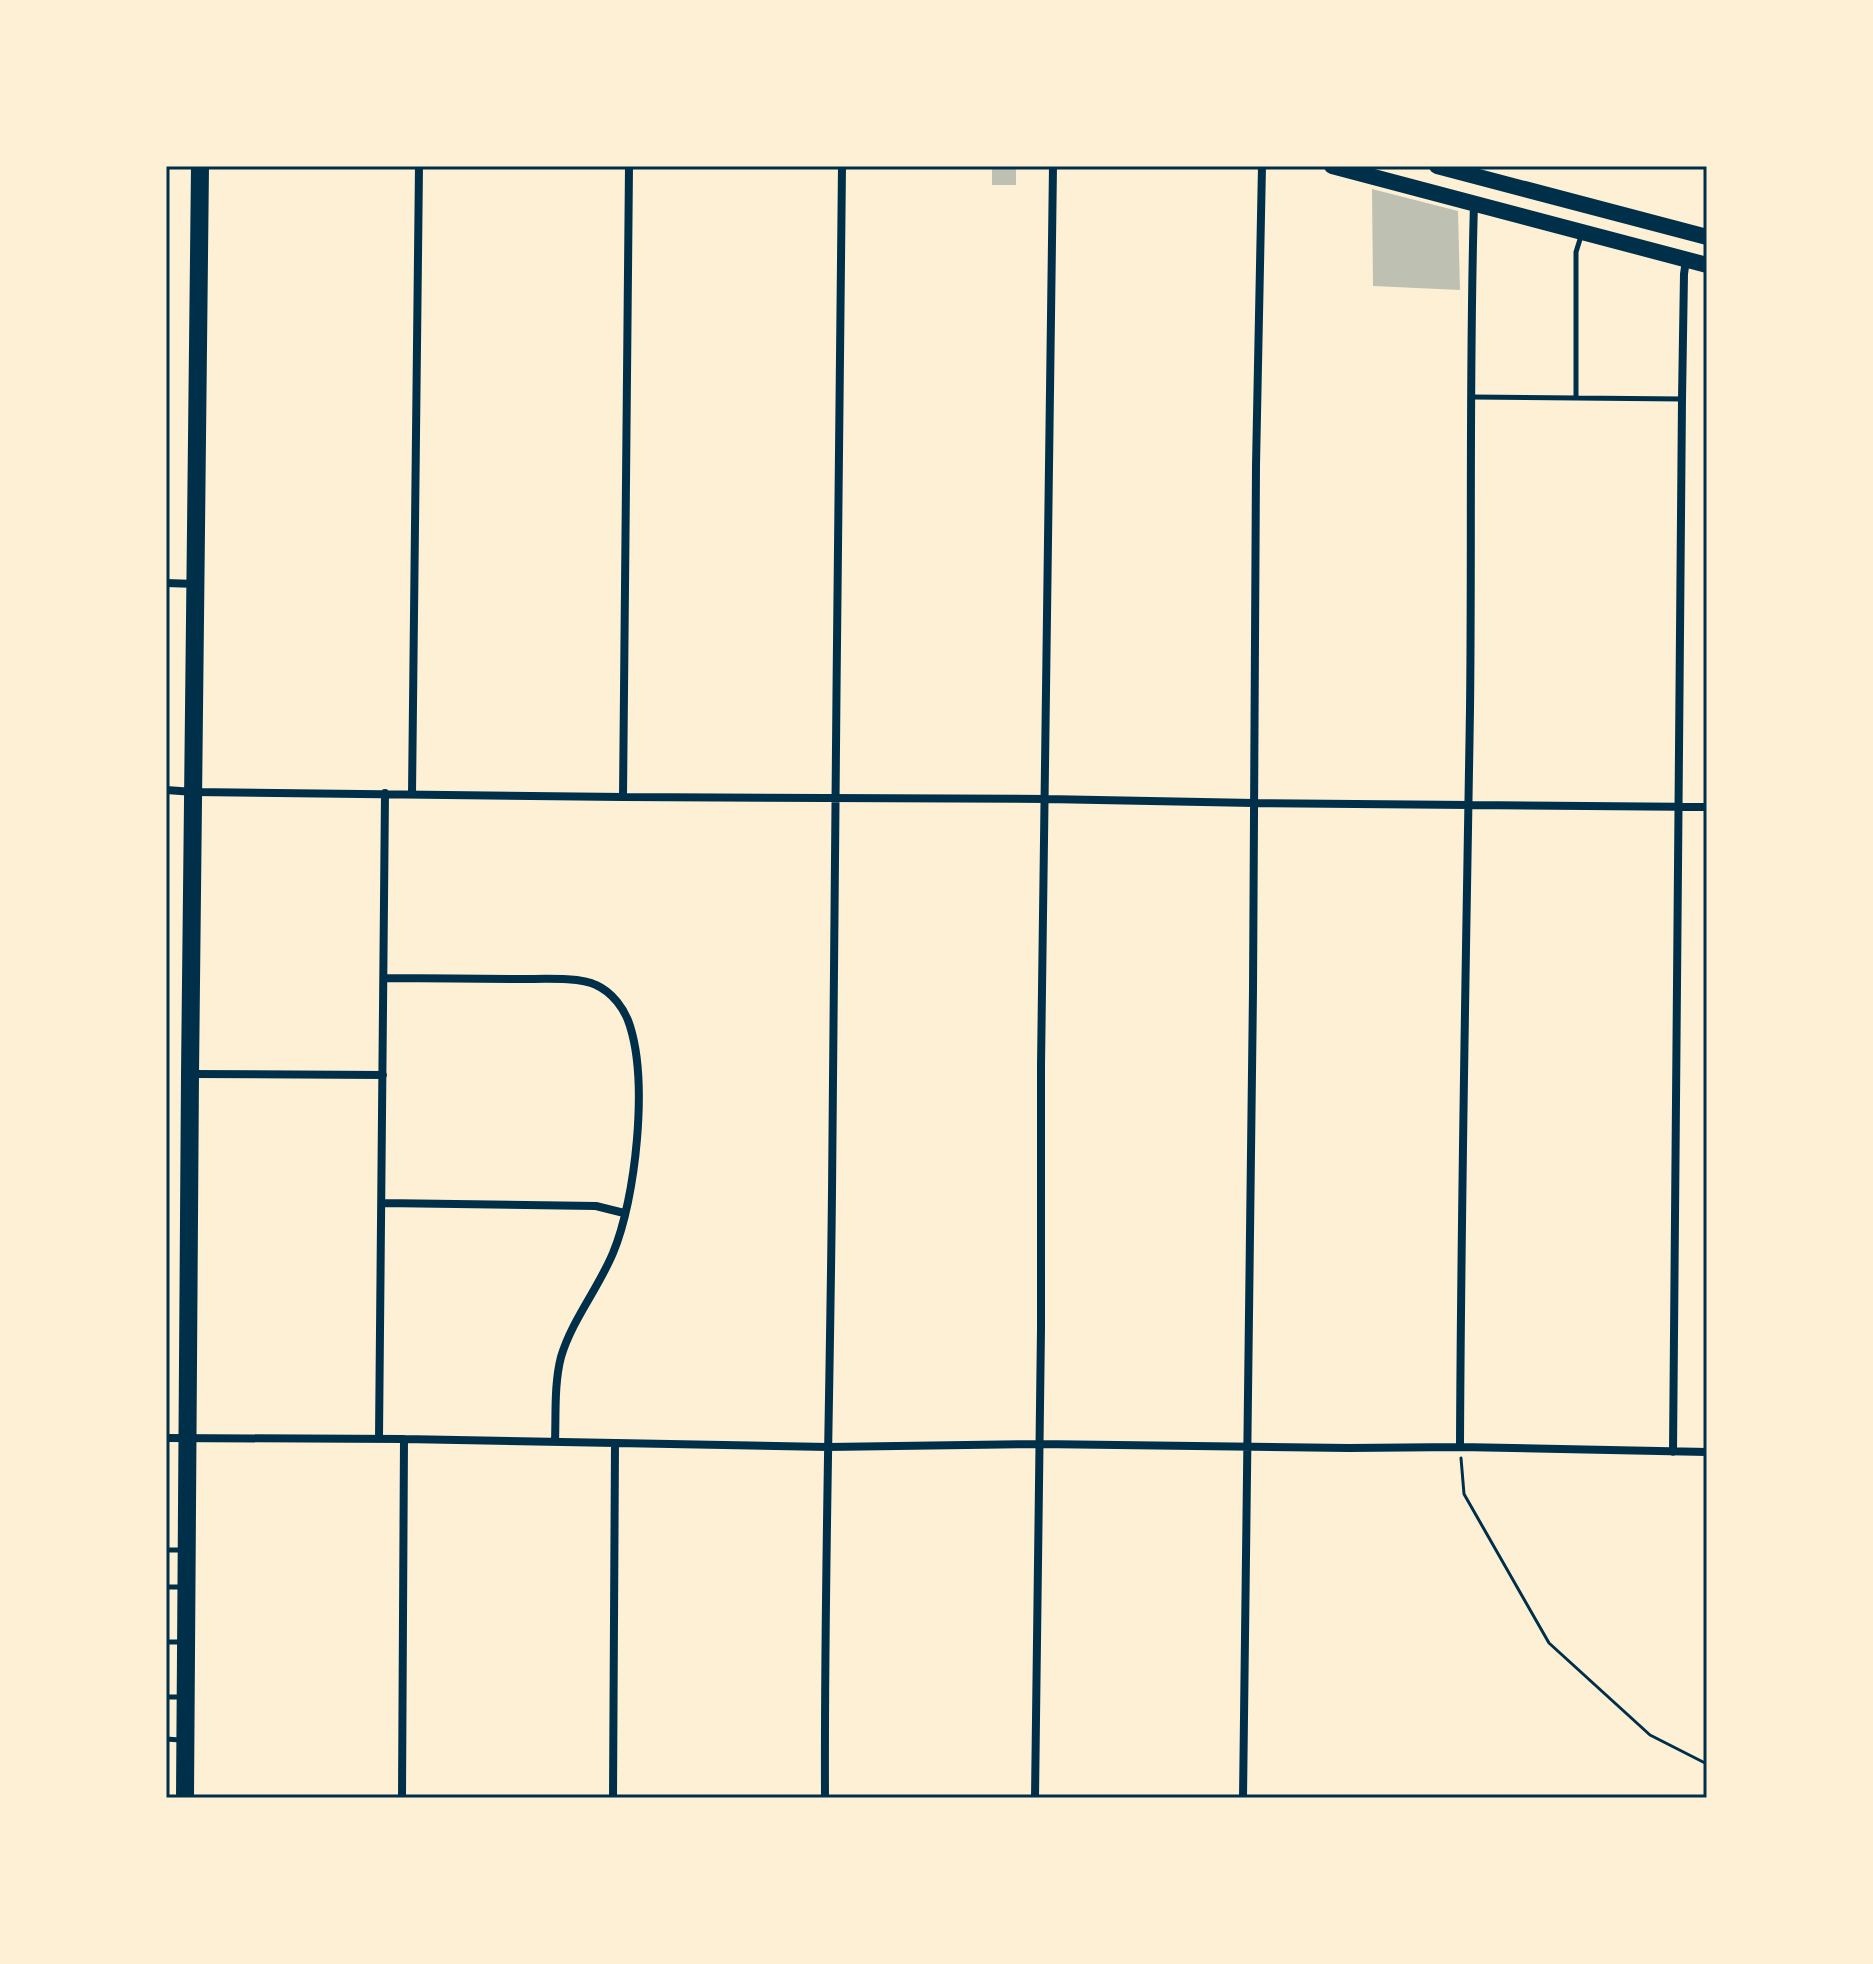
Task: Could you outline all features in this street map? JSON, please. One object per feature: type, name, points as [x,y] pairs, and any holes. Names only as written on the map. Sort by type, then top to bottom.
[{"type":"main road","points":[[185,1798],[200,166]]},
{"type":"main road","points":[[1332,166],[1707,265]]},
{"type":"main road","points":[[1437,166],[1707,237]]},
{"type":"street","points":[[412,794],[419,166]]},
{"type":"street","points":[[623,797],[629,166]]},
{"type":"street","points":[[825,1798],[842,166]]},
{"type":"street","points":[[1035,1798],[1053,166]]},
{"type":"street","points":[[1243,1798],[1262,166]]},
{"type":"street","points":[[1460,1447],[1474,204]]},
{"type":"street","points":[[1673,1452],[1682,399],[1684,274],[1687,260]]},
{"type":"street","points":[[166,583],[196,584]]},
{"type":"street","points":[[166,790],[1707,807]]},
{"type":"street","points":[[379,1438],[385,793]]},
{"type":"street","points":[[384,978],[561,979],[594,983],[614,996],[630,1022],[637,1051],[638,1119],[631,1185],[613,1252],[569,1336],[561,1358],[557,1380],[555,1442]]},
{"type":"street","points":[[190,1074],[383,1075]]},
{"type":"street","points":[[382,1203],[596,1206],[624,1213]]},
{"type":"street","points":[[166,1438],[379,1438],[828,1447],[1039,1444],[1707,1452]]},
{"type":"street","points":[[402,1798],[404,1439]]},
{"type":"street","points":[[613,1798],[615,1443]]},
{"type":"lane","points":[[1576,398],[1576,252],[1582,232]]},
{"type":"lane","points":[[1472,397],[1682,399]]},
{"type":"lane","points":[[166,1550],[187,1550]]},
{"type":"lane","points":[[166,1587],[186,1587]]},
{"type":"lane","points":[[166,1642],[186,1642]]},
{"type":"lane","points":[[166,1697],[186,1697]]},
{"type":"lane","points":[[166,1739],[185,1740]]},
{"type":"path","points":[[1460,1447],[1464,1494],[1549,1643],[1650,1735],[1707,1764]]},
{"type":"building","points":[[992,166],[1016,166],[1016,185],[992,185]]},
{"type":"building","points":[[1372,189],[1458,211],[1460,290],[1373,286]]}]
